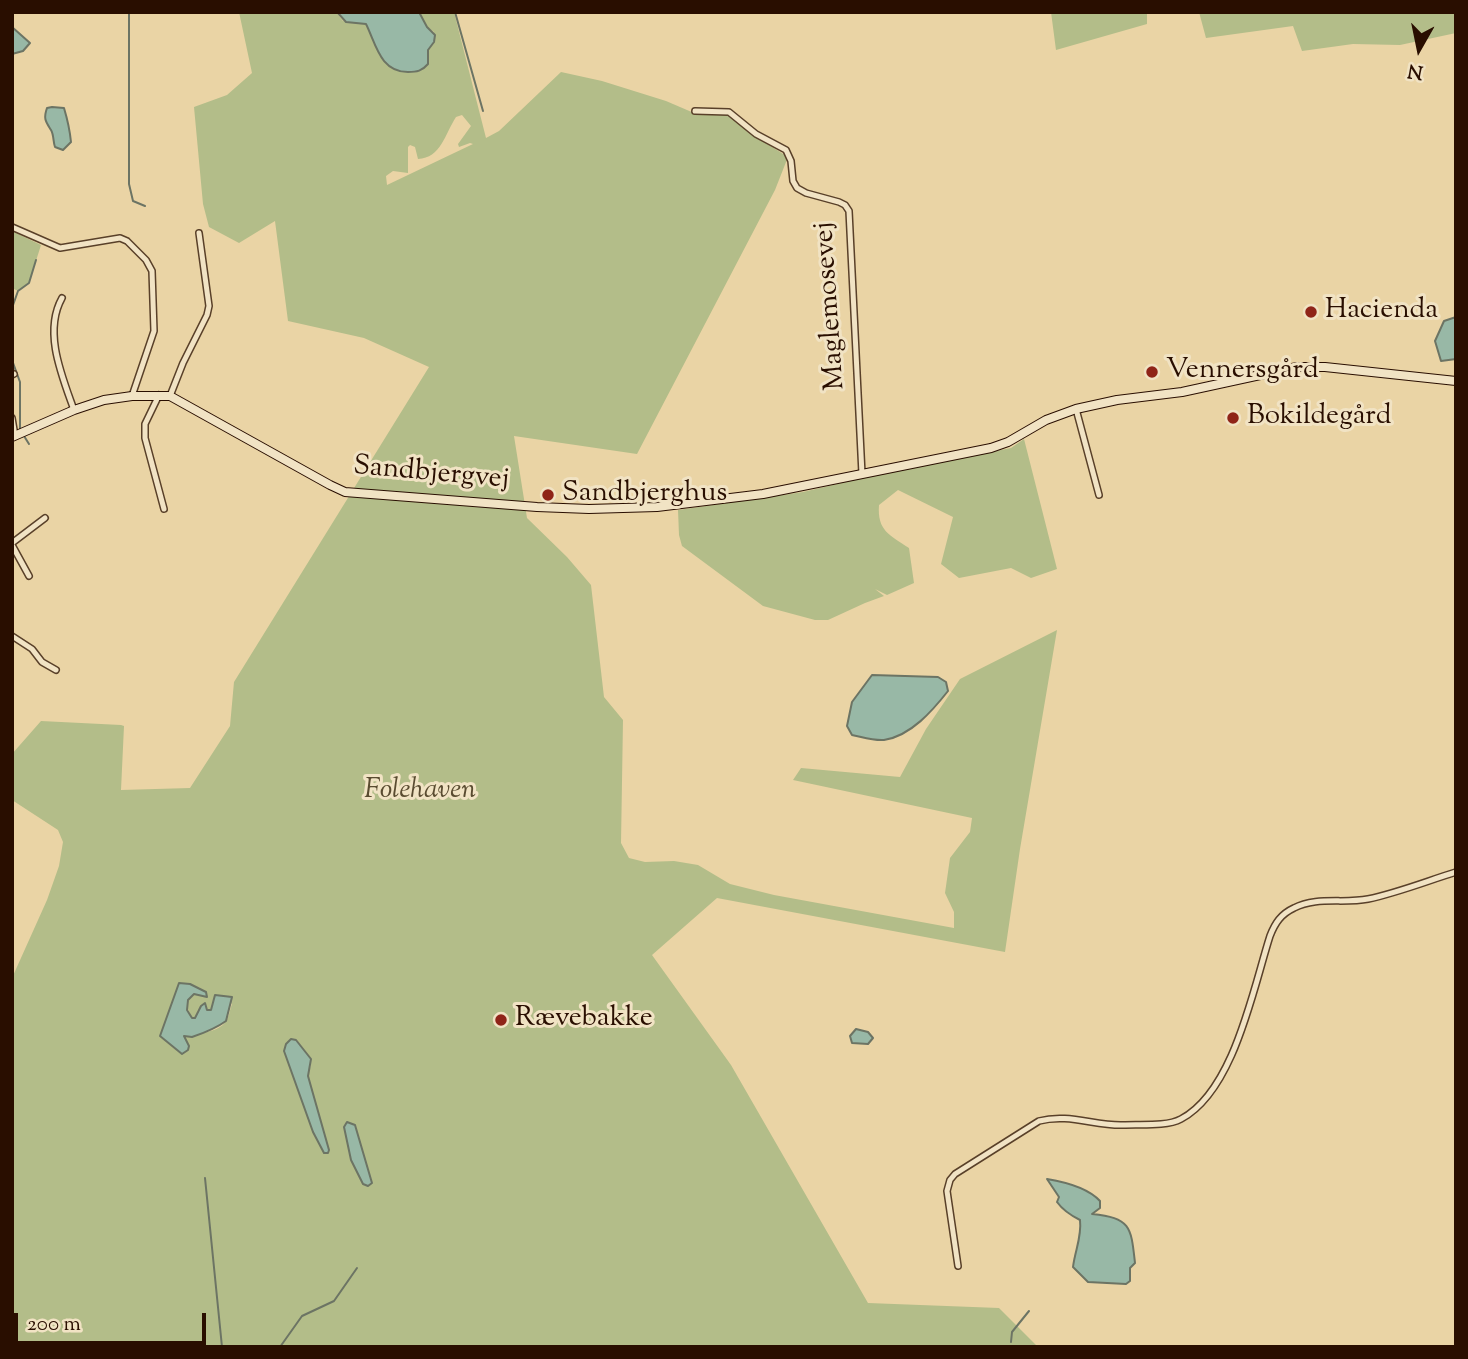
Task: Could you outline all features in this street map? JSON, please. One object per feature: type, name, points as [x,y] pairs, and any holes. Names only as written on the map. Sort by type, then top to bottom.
[{"type":"street","name":"Maglemosevej","points":[[695,111],[729,112],[756,134],[786,150],[797,188],[839,202],[849,211],[862,474]]},
{"type":"street","points":[[12,227],[60,248],[120,238],[127,241],[146,260],[152,271],[154,331],[132,396]]},
{"type":"street","points":[[170,396],[209,306],[199,233]]},
{"type":"street","points":[[62,298],[54,333],[57,359],[74,410]]},
{"type":"street","name":"Sandbjergvej","points":[[14,436],[104,400],[132,396],[170,396],[345,492],[537,508],[606,509],[666,506],[763,494],[991,448],[1008,442],[1046,420],[1076,409],[1117,400],[1182,392],[1305,366],[1456,382]]},
{"type":"street","points":[[159,395],[145,424],[145,438],[164,509]]},
{"type":"street","points":[[1076,409],[1099,495]]},
{"type":"street","points":[[12,418],[14,436]]},
{"type":"street","points":[[29,576],[12,544],[45,518]]},
{"type":"street","points":[[12,636],[32,649],[42,662],[56,670]]},
{"type":"street","points":[[958,1266],[947,1191],[955,1174],[1039,1121],[1051,1118],[1120,1125],[1173,1122],[1182,1118],[1210,1093],[1231,1059],[1270,936],[1275,923],[1286,912],[1313,902],[1370,899],[1456,872]]},
{"type":"green space","name":"Folehaven","points":[[239,12],[336,12],[343,21],[366,24],[378,51],[388,64],[395,69],[417,72],[429,60],[428,50],[434,42],[434,32],[427,27],[419,12],[454,12],[486,138],[499,131],[561,72],[602,81],[666,101],[694,113],[728,114],[750,133],[788,157],[775,190],[637,454],[514,436],[527,518],[591,585],[604,697],[623,720],[621,843],[629,858],[645,862],[674,861],[698,865],[730,884],[774,895],[954,928],[954,912],[945,893],[950,858],[970,832],[972,818],[793,780],[801,768],[900,777],[926,729],[960,679],[1057,630],[1005,952],[717,898],[652,955],[731,1065],[868,1303],[999,1308],[1038,1347],[12,1347],[12,978],[47,900],[59,866],[63,842],[58,830],[12,800],[12,754],[41,721],[121,725],[124,726],[121,790],[190,788],[230,726],[234,682],[429,367],[364,338],[288,321],[275,221],[239,243],[209,227],[203,204],[194,107],[227,95],[252,73]],"holes":[[[462,115],[471,126],[458,144],[459,147],[473,144],[387,185],[386,176],[393,171],[408,173],[410,145],[415,147],[418,159],[426,158],[442,144],[456,117]],[[179,983],[200,988],[186,1005],[192,1018],[195,1018],[198,1010],[211,1010],[215,995],[232,1004],[227,1019],[218,1028],[183,1036],[187,1041],[182,1054],[160,1036]],[[296,1040],[311,1064],[308,1076],[329,1149],[313,1132],[284,1051]]]},
{"type":"green space","points":[[1051,12],[1147,12],[1147,24],[1056,50]]},
{"type":"green space","points":[[1199,12],[1456,12],[1456,33],[1400,45],[1353,44],[1302,51],[1293,26],[1206,38]]},
{"type":"green space","points":[[12,231],[41,245],[29,283],[18,291],[12,288]]},
{"type":"green space","points":[[1024,439],[1057,569],[1031,578],[1011,568],[959,578],[941,564],[953,517],[898,490],[879,505],[880,521],[886,531],[909,548],[914,583],[887,595],[875,589],[884,596],[828,620],[815,620],[763,606],[682,546],[678,510],[803,492],[1011,448]]},
{"type":"shaded area","points":[[337,12],[419,12],[435,35],[428,50],[428,64],[414,72],[399,71],[391,67],[380,56],[366,24],[346,22]]},
{"type":"shaded area","points":[[12,27],[30,43],[23,51],[12,54]]},
{"type":"shaded area","points":[[47,108],[64,108],[71,142],[63,150],[55,147],[46,120]]},
{"type":"shaded area","points":[[1456,317],[1456,359],[1441,361],[1435,341],[1444,321]]},
{"type":"shaded area","points":[[872,675],[938,677],[946,682],[948,691],[912,728],[894,738],[880,740],[852,735],[847,726],[852,702]]},
{"type":"shaded area","points":[[179,983],[190,984],[206,992],[207,997],[194,994],[188,1000],[187,1010],[192,1018],[195,1018],[205,1003],[207,1010],[211,1010],[215,995],[232,997],[226,1021],[201,1034],[184,1036],[189,1046],[182,1054],[160,1036]]},
{"type":"shaded area","points":[[856,1029],[868,1032],[873,1038],[868,1044],[852,1043],[850,1036]]},
{"type":"shaded area","points":[[291,1039],[296,1040],[311,1059],[308,1076],[328,1153],[324,1153],[313,1132],[284,1051]]},
{"type":"shaded area","points":[[347,1122],[355,1125],[372,1183],[368,1186],[363,1184],[351,1160],[344,1127]]},
{"type":"shaded area","points":[[1047,1179],[1089,1192],[1100,1201],[1100,1208],[1092,1214],[1115,1218],[1127,1226],[1135,1263],[1130,1268],[1130,1281],[1126,1284],[1088,1282],[1073,1267],[1080,1220],[1059,1205],[1059,1197]]},
{"type":"waterway","points":[[129,12],[129,184],[133,201],[145,206]]},
{"type":"waterway","points":[[455,12],[483,111]]},
{"type":"waterway","points":[[12,308],[18,291],[29,283],[36,260]]},
{"type":"waterway","points":[[12,360],[20,382],[20,429]]},
{"type":"waterway","points":[[24,436],[29,444]]},
{"type":"waterway","points":[[205,1178],[222,1347]]},
{"type":"waterway","points":[[280,1347],[302,1316],[334,1301],[357,1268]]},
{"type":"waterway","points":[[1011,1342],[1012,1332],[1029,1311]]},
{"type":"place","name":"Hacienda","points":[[1311,312]]},
{"type":"place","name":"Vennersgård","points":[[1152,372]]},
{"type":"place","name":"Bokildegård","points":[[1233,418]]},
{"type":"place","name":"Sandbjerghus","points":[[548,495]]},
{"type":"place","name":"Rævebakke","points":[[501,1020]]}]
